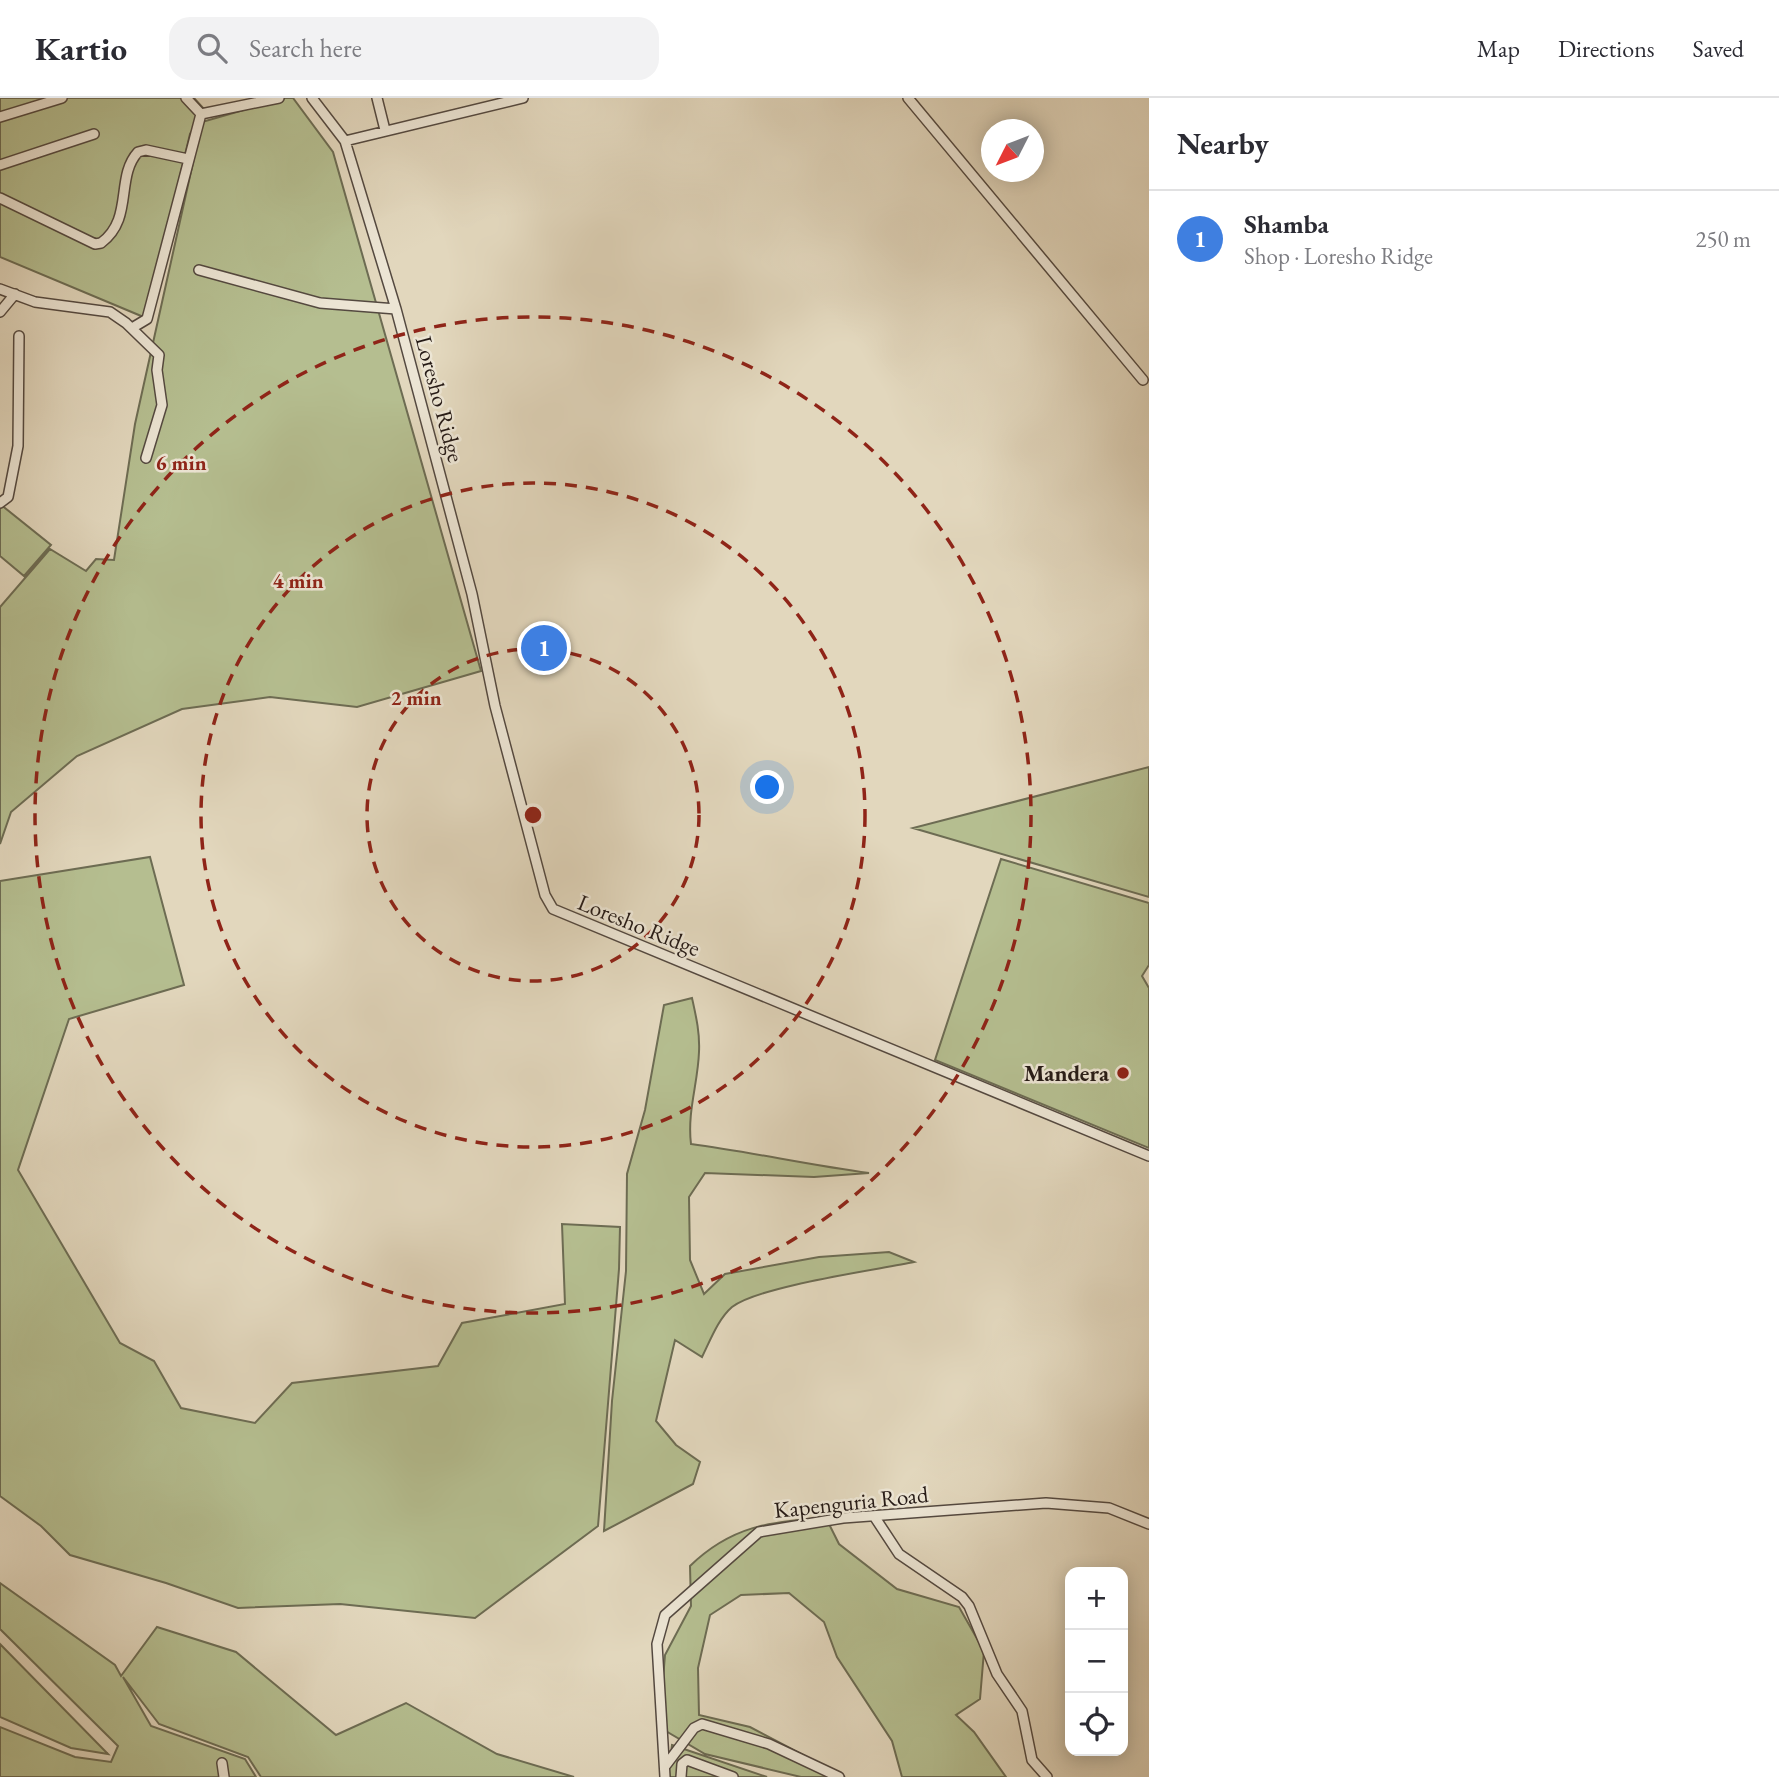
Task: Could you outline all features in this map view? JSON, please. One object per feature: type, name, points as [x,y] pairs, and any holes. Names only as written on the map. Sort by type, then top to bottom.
[{"type":"street","points":[[0,117],[62,98]]},
{"type":"street","points":[[186,98],[201,114]]},
{"type":"street","points":[[201,114],[279,98]]},
{"type":"street","name":"Loresho Ridge","points":[[312,98],[345,141],[396,309],[473,599],[505,744],[545,895],[553,909],[1149,1156]]},
{"type":"street","points":[[377,98],[385,130]]},
{"type":"street","points":[[345,141],[523,98]]},
{"type":"street","points":[[908,98],[1143,380]]},
{"type":"street","points":[[132,328],[147,319],[201,114]]},
{"type":"street","points":[[0,165],[94,134]]},
{"type":"street","points":[[0,198],[95,244],[102,243],[120,221],[130,168],[138,152],[146,150],[188,159]]},
{"type":"street","points":[[199,270],[320,303],[396,309]]},
{"type":"street","points":[[0,289],[35,302],[110,312],[132,328],[159,355],[157,370],[163,405],[146,458]]},
{"type":"street","points":[[0,312],[15,295]]},
{"type":"street","points":[[0,503],[8,498],[18,446],[19,336]]},
{"type":"street","name":"Kapenguria Road","points":[[665,1777],[657,1644],[665,1615],[709,1573],[759,1532],[874,1516],[1046,1503],[1109,1508],[1149,1524]]},
{"type":"street","points":[[874,1516],[899,1554],[962,1597],[969,1606],[997,1674],[1022,1711],[1032,1760],[1047,1777]]},
{"type":"street","points":[[666,1765],[694,1728],[702,1724],[769,1744],[839,1777]]},
{"type":"street","points":[[681,1777],[682,1764],[687,1760],[733,1777]]},
{"type":"street","points":[[222,1763],[225,1777]]},
{"type":"green space","points":[[0,98],[194,98],[205,110],[190,134],[146,318],[0,257]]},
{"type":"green space","points":[[293,98],[333,152],[481,671],[357,707],[270,697],[182,709],[77,756],[11,812],[0,844],[0,607],[50,549],[86,571],[96,559],[114,560],[135,424],[202,122]]},
{"type":"green space","points":[[0,504],[51,545],[24,576],[0,556]]},
{"type":"green space","points":[[1149,767],[1149,897],[913,828]]},
{"type":"green space","points":[[150,857],[184,985],[69,1019],[18,1170],[120,1343],[154,1361],[181,1408],[255,1423],[292,1383],[438,1366],[462,1323],[565,1304],[562,1224],[620,1227],[598,1526],[475,1618],[340,1604],[238,1608],[166,1583],[70,1555],[41,1526],[0,1496],[0,881]]},
{"type":"green space","points":[[1001,859],[1149,903],[1149,965],[1142,976],[1149,988],[1149,1148],[935,1060]]},
{"type":"green space","points":[[692,998],[699,1045],[690,1120],[691,1144],[869,1173],[814,1177],[705,1173],[689,1197],[690,1260],[704,1294],[725,1274],[819,1257],[889,1252],[914,1262],[791,1286],[746,1299],[732,1307],[723,1318],[702,1357],[675,1340],[656,1421],[676,1445],[700,1462],[693,1484],[604,1531],[612,1401],[626,1271],[627,1174],[645,1110],[664,1005]]},
{"type":"green space","points":[[826,1518],[839,1544],[897,1589],[959,1607],[984,1651],[980,1699],[956,1715],[974,1732],[1006,1777],[902,1777],[892,1741],[837,1657],[824,1622],[789,1593],[741,1595],[710,1615],[698,1668],[699,1715],[750,1727],[845,1777],[801,1777],[705,1754],[659,1727],[665,1655],[691,1606],[690,1566],[721,1542],[753,1528],[787,1521]]},
{"type":"green space","points":[[0,1583],[115,1665],[121,1676],[157,1627],[236,1652],[336,1735],[406,1703],[497,1754],[574,1777],[261,1777],[248,1757],[159,1724],[123,1677],[151,1726],[245,1759],[256,1777],[0,1777],[0,1727],[75,1757],[111,1762],[118,1746],[0,1629]]},
{"type":"green space","points":[[0,1644],[108,1754],[71,1748],[0,1717]]},
{"type":"green space","points":[[672,1745],[767,1777],[668,1777]]},
{"type":"place","name":"Shamba","points":[[544,648]]},
{"type":"place","name":"Mandera","points":[[1123,1073]]}]
